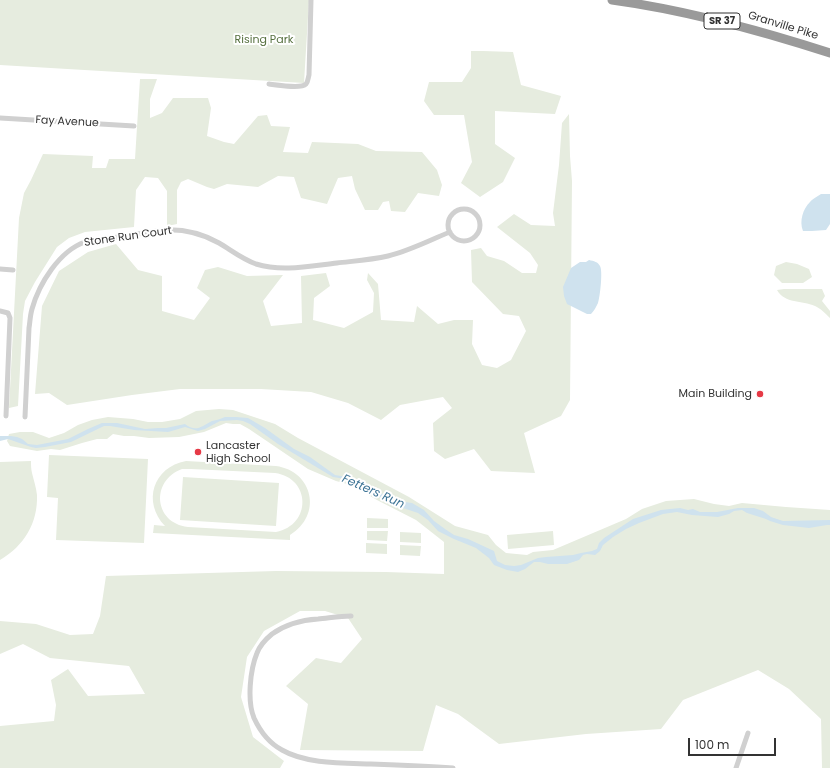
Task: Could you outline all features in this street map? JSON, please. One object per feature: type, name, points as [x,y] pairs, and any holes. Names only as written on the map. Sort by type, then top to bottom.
[{"type":"highway","name":"Granville Pike","points":[[612,0],[713,19],[774,35],[830,53]]},
{"type":"street","points":[[269,84],[302,86],[307,83],[309,74],[311,0]]},
{"type":"street","name":"Fay Avenue","points":[[0,118],[134,126]]},
{"type":"street","points":[[463,208],[475,212],[480,222],[479,230],[471,239],[465,241],[459,240],[450,232],[448,226],[449,220],[452,214],[457,210],[463,208]]},
{"type":"street","name":"Stone Run Court","points":[[25,417],[29,328],[32,309],[43,283],[52,270],[66,253],[78,244],[164,230],[185,231],[210,238],[242,258],[254,263],[266,266],[296,268],[388,256],[410,249],[450,232]]},
{"type":"street","points":[[0,269],[14,270]]},
{"type":"street","points":[[0,311],[8,313],[10,318],[6,416]]},
{"type":"street","points":[[351,616],[296,622],[273,633],[262,644],[255,660],[251,685],[252,710],[259,728],[268,740],[282,750],[292,755],[307,759],[353,764],[453,768]]},
{"type":"street","points":[[736,768],[748,732]]},
{"type":"green space","name":"Rising Park","points":[[0,0],[309,0],[304,83],[0,65]]},
{"type":"green space","points":[[471,51],[513,52],[521,85],[561,96],[555,114],[495,111],[495,144],[515,158],[503,182],[480,197],[461,183],[472,162],[464,115],[434,115],[424,101],[429,82],[462,82],[471,68]]},
{"type":"green space","points":[[140,79],[157,79],[150,99],[150,118],[162,113],[173,98],[208,98],[211,108],[207,136],[224,142],[234,144],[258,116],[267,115],[271,126],[290,127],[283,152],[308,153],[312,142],[358,144],[376,151],[422,152],[437,170],[442,185],[439,196],[418,193],[405,212],[391,211],[389,201],[383,202],[378,210],[365,210],[355,189],[352,176],[338,178],[327,204],[301,198],[294,177],[278,176],[258,187],[227,184],[214,189],[188,179],[181,182],[177,190],[177,224],[167,226],[167,191],[158,178],[145,177],[136,190],[134,227],[85,232],[69,238],[57,247],[35,282],[25,301],[23,314],[18,406],[9,408],[19,218],[24,193],[43,154],[93,156],[92,168],[106,168],[109,159],[135,159]]},
{"type":"green space","points":[[569,114],[572,181],[570,400],[561,416],[524,433],[535,473],[491,471],[474,449],[445,459],[434,451],[433,423],[452,408],[443,397],[400,405],[381,420],[348,403],[311,392],[261,389],[180,389],[67,405],[49,393],[35,394],[42,306],[59,271],[88,252],[116,244],[138,270],[162,276],[162,311],[194,320],[210,298],[197,288],[205,270],[218,267],[247,276],[283,275],[263,301],[271,326],[302,323],[301,276],[326,273],[330,286],[314,298],[313,320],[344,328],[373,312],[374,293],[367,280],[368,273],[378,284],[381,320],[414,322],[417,306],[438,324],[454,320],[473,320],[472,344],[482,365],[497,368],[511,360],[526,331],[519,316],[503,314],[472,282],[471,250],[481,248],[487,256],[504,261],[522,273],[536,273],[538,265],[530,253],[497,227],[514,214],[531,225],[555,226],[553,213],[562,123]]},
{"type":"green space","points":[[786,262],[797,264],[809,269],[812,277],[803,283],[782,283],[774,275],[776,266]]},
{"type":"green space","points":[[822,289],[825,296],[822,301],[830,311],[830,318],[817,307],[784,298],[777,290]]},
{"type":"green space","points":[[219,409],[233,410],[275,424],[298,438],[409,497],[455,526],[488,535],[496,545],[506,553],[527,555],[533,552],[553,550],[626,519],[642,509],[666,501],[694,499],[729,506],[742,503],[830,510],[830,768],[822,768],[821,719],[789,689],[758,670],[683,700],[661,729],[586,734],[499,744],[458,714],[436,705],[423,751],[300,750],[308,704],[286,686],[316,658],[341,663],[362,639],[348,618],[325,611],[300,611],[264,631],[247,657],[241,697],[253,737],[284,761],[280,768],[0,768],[0,726],[54,721],[56,705],[51,680],[68,669],[88,696],[145,694],[129,666],[50,658],[23,644],[0,654],[0,621],[36,624],[70,635],[93,634],[100,616],[106,576],[276,571],[444,574],[444,542],[416,520],[351,485],[336,481],[308,469],[240,424],[226,423],[204,432],[179,437],[149,438],[113,434],[107,439],[97,439],[60,450],[51,449],[37,451],[10,446],[7,441],[9,434],[20,432],[33,432],[49,438],[92,420],[108,417],[148,422],[162,422],[180,419],[196,411]]},
{"type":"green space","points":[[49,455],[148,459],[144,543],[56,540],[58,498],[47,497]]},
{"type":"green space","points":[[31,461],[37,495],[35,515],[23,541],[0,560],[0,462]]},
{"type":"green space","points":[[186,461],[276,466],[289,470],[298,476],[305,485],[309,495],[310,506],[307,516],[300,526],[290,535],[290,540],[153,533],[154,525],[165,526],[158,517],[154,507],[154,487],[166,470]],"holes":[[[182,469],[275,473],[287,477],[295,483],[301,492],[301,512],[296,521],[288,528],[276,532],[188,527],[177,524],[168,518],[163,510],[160,501],[161,492],[165,483],[172,475]]]},
{"type":"green space","points":[[183,477],[279,483],[276,526],[180,520]]},
{"type":"green space","points":[[367,518],[388,519],[388,528],[367,528]]},
{"type":"green space","points":[[367,531],[388,531],[387,541],[367,540]]},
{"type":"green space","points":[[553,531],[554,545],[508,549],[507,535]]},
{"type":"green space","points":[[400,532],[421,533],[421,543],[400,542]]},
{"type":"green space","points":[[366,543],[387,544],[387,554],[366,553]]},
{"type":"green space","points":[[400,545],[421,546],[420,556],[400,555]]},
{"type":"water","points":[[821,194],[830,194],[830,224],[826,230],[803,231],[801,223],[804,212],[811,201]]},
{"type":"water","points":[[589,260],[596,262],[599,265],[601,269],[601,278],[598,303],[591,314],[587,314],[567,304],[563,287],[571,268],[580,262],[586,262]]},
{"type":"water","name":"Fetters Run","points":[[225,417],[248,418],[265,428],[294,449],[310,457],[335,475],[353,478],[366,487],[398,501],[412,503],[424,510],[434,521],[454,535],[468,539],[494,551],[497,561],[505,565],[521,565],[538,558],[573,555],[592,551],[597,549],[599,543],[604,538],[633,519],[661,510],[680,508],[688,510],[693,509],[700,512],[717,512],[738,508],[754,508],[763,511],[771,517],[783,521],[830,520],[830,525],[809,528],[783,525],[742,510],[734,511],[718,517],[677,512],[663,514],[626,529],[603,545],[600,551],[595,555],[583,555],[579,560],[567,564],[534,562],[518,572],[494,565],[489,558],[476,548],[438,531],[428,520],[418,513],[403,508],[376,495],[358,485],[354,481],[333,477],[243,421],[220,421],[198,431],[185,427],[168,432],[104,426],[71,442],[36,448],[8,439],[0,441],[0,436],[11,436],[22,439],[28,444],[37,445],[68,439],[102,423],[117,423],[145,429],[166,428],[185,424],[192,428],[199,428],[212,421]]},
{"type":"place","name":"Main Building","points":[[760,394]]},
{"type":"place","name":"Lancaster High School","points":[[198,452]]}]
